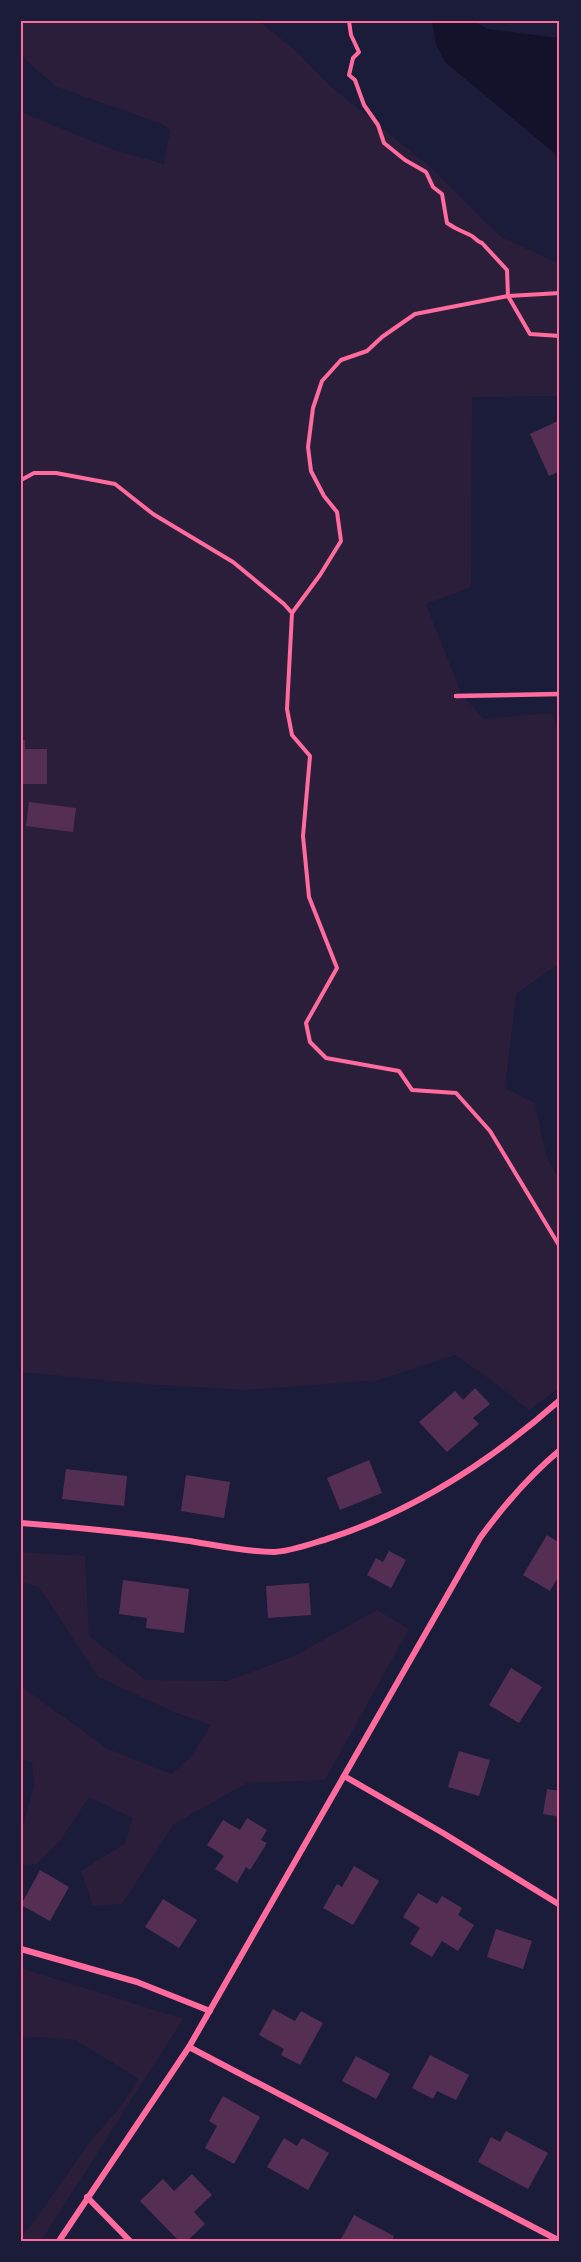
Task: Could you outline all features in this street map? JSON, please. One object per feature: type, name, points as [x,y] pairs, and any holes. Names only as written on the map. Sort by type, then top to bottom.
[{"type":"street","points":[[21,1523],[174,1539],[251,1551],[277,1552],[348,1532],[403,1509],[438,1491],[471,1471],[560,1400]]},
{"type":"street","points":[[59,2241],[189,2047],[480,1538],[507,1502],[540,1467],[560,1450]]},
{"type":"street","points":[[344,1776],[443,1833],[560,1905]]},
{"type":"street","points":[[21,1949],[137,1982],[210,2011]]},
{"type":"street","points":[[189,2047],[560,2241]]},
{"type":"street","points":[[87,2197],[130,2241]]},
{"type":"lane","points":[[456,696],[560,694]]},
{"type":"path","points":[[349,21],[351,35],[359,52],[353,58],[349,75],[355,80],[364,105],[378,125],[384,142],[405,160],[426,172],[433,187],[442,194],[447,223],[482,243],[507,270],[508,296],[530,334],[560,336]]},
{"type":"path","points":[[560,293],[508,296],[415,314],[367,351],[341,360],[322,381],[313,408],[308,447],[311,471],[324,496],[337,513],[341,541],[292,614],[287,709],[292,735],[310,756],[303,836],[309,897],[337,968],[306,1023],[310,1042],[326,1059],[399,1071],[412,1090],[456,1093],[490,1131],[560,1247]]},
{"type":"path","points":[[21,480],[34,473],[56,473],[115,483],[153,514],[232,562],[284,604],[292,614]]},
{"type":"shaded area","points":[[21,21],[259,21],[297,52],[330,86],[429,166],[501,237],[560,264],[560,396],[472,397],[471,587],[426,604],[462,695],[484,719],[551,713],[560,733],[560,959],[557,965],[516,994],[505,1088],[535,1103],[546,1156],[560,1181],[560,1387],[529,1410],[455,1355],[379,1380],[246,1390],[143,1384],[21,1372],[21,112],[117,151],[164,164],[170,130],[162,124],[57,87],[21,56]]},
{"type":"shaded area","points":[[432,21],[474,21],[487,29],[560,38],[560,158],[445,62],[436,44]]},
{"type":"shaded area","points":[[21,1552],[85,1556],[89,1636],[146,1680],[227,1681],[294,1656],[377,1610],[409,1629],[325,1780],[247,1783],[174,1824],[122,1904],[93,1906],[81,1871],[126,1843],[132,1818],[89,1797],[59,1842],[37,1864],[21,1865],[21,1833],[34,1786],[32,1762],[21,1759],[21,1686],[108,1749],[171,1774],[189,1759],[211,1725],[174,1712],[98,1677],[39,1587],[21,1582]]},
{"type":"shaded area","points":[[21,1968],[183,2019],[41,2241],[21,2241],[21,2236],[34,2222],[89,2143],[118,2110],[139,2079],[76,2040],[21,2036]]},
{"type":"building","points":[[560,420],[560,471],[549,476],[530,434]]},
{"type":"building","points":[[21,740],[25,740],[25,749],[47,749],[47,784],[21,784]]},
{"type":"building","points":[[29,802],[76,808],[73,832],[26,826]]},
{"type":"building","points":[[475,1388],[490,1404],[473,1418],[479,1424],[447,1452],[419,1422],[455,1391],[463,1400]]},
{"type":"building","points":[[369,1460],[382,1493],[340,1510],[327,1478]]},
{"type":"building","points":[[66,1469],[127,1476],[124,1506],[62,1499]]},
{"type":"building","points":[[186,1475],[230,1482],[224,1518],[181,1511]]},
{"type":"building","points":[[547,1535],[560,1543],[560,1574],[550,1591],[523,1575]]},
{"type":"building","points":[[389,1551],[406,1560],[391,1588],[367,1575],[376,1558],[383,1562]]},
{"type":"building","points":[[123,1580],[189,1589],[184,1633],[146,1628],[147,1618],[119,1614]]},
{"type":"building","points":[[309,1583],[311,1615],[268,1618],[266,1586]]},
{"type":"building","points":[[511,1668],[542,1687],[519,1723],[489,1705]]},
{"type":"building","points":[[459,1751],[490,1760],[479,1796],[448,1787]]},
{"type":"building","points":[[547,1789],[560,1791],[560,1817],[543,1814]]},
{"type":"building","points":[[247,1818],[267,1830],[261,1840],[267,1843],[250,1870],[246,1867],[237,1883],[215,1869],[224,1856],[207,1845],[223,1820],[240,1830]]},
{"type":"building","points":[[354,1866],[379,1881],[353,1925],[323,1908],[337,1884],[342,1887]]},
{"type":"building","points":[[40,1870],[69,1887],[50,1921],[21,1905]]},
{"type":"building","points":[[418,1893],[437,1904],[442,1896],[462,1908],[458,1915],[474,1925],[458,1951],[442,1941],[432,1957],[410,1944],[420,1928],[403,1917]]},
{"type":"building","points":[[163,1899],[197,1920],[179,1948],[145,1927]]},
{"type":"building","points":[[496,1929],[532,1941],[523,1969],[487,1957]]},
{"type":"building","points":[[273,2009],[295,2021],[301,2011],[323,2023],[300,2065],[281,2055],[284,2049],[259,2035]]},
{"type":"building","points":[[430,2055],[469,2075],[456,2100],[437,2091],[433,2099],[412,2088]]},
{"type":"building","points":[[356,2056],[390,2074],[376,2099],[342,2081]]},
{"type":"building","points":[[223,2096],[260,2117],[234,2164],[205,2148],[217,2126],[209,2121]]},
{"type":"building","points":[[506,2131],[548,2153],[528,2189],[478,2162],[491,2137],[500,2142]]},
{"type":"building","points":[[284,2138],[297,2146],[302,2138],[329,2153],[308,2190],[267,2167]]},
{"type":"building","points":[[192,2174],[212,2195],[194,2212],[205,2224],[187,2241],[179,2241],[140,2201],[163,2179],[174,2191]]},
{"type":"building","points":[[354,2215],[394,2236],[392,2241],[340,2241]]}]
